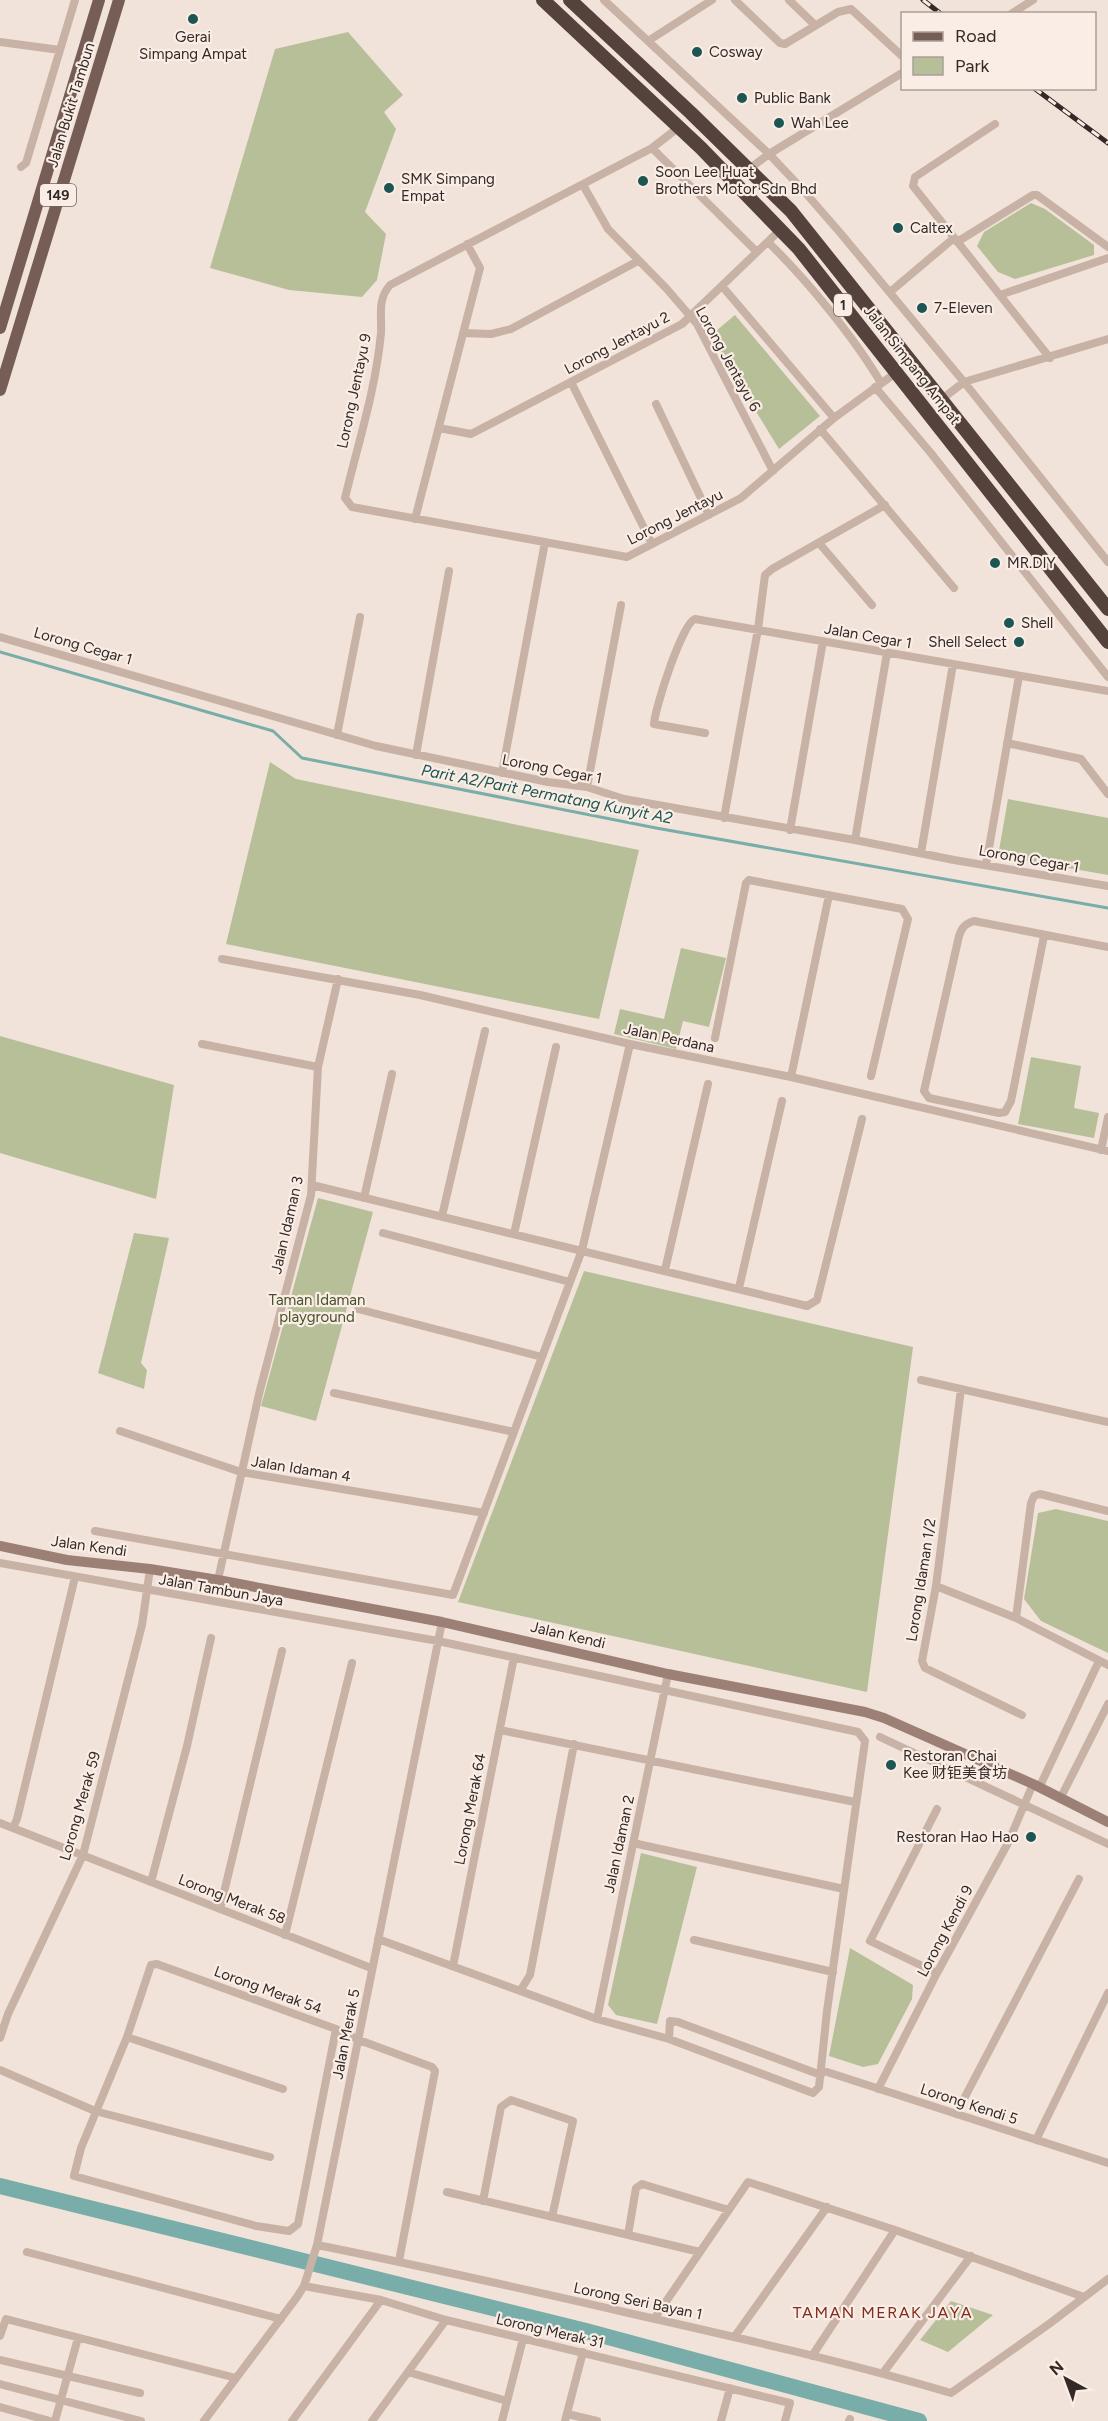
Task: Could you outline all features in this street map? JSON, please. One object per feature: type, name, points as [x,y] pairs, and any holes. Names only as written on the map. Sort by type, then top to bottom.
[{"type":"highway","name":"Jalan Simpang Ampat","points":[[543,0],[679,127],[781,229],[897,372],[1108,642]]},
{"type":"highway","name":"Jalan Simpang Ampat","points":[[570,0],[791,211],[1108,609]]},
{"type":"main road","name":"Jalan Bukit Tambun","points":[[0,328],[99,0]]},
{"type":"main road","name":"Jalan Bukit Tambun","points":[[0,390],[119,0]]},
{"type":"street","name":"Jalan Bukit Tambun","points":[[21,167],[26,163],[75,0]]},
{"type":"street","points":[[603,0],[769,154],[842,235],[964,382],[1108,562]]},
{"type":"street","points":[[648,41],[712,0]]},
{"type":"street","points":[[735,0],[780,43],[785,44],[837,12],[851,9],[901,54]]},
{"type":"street","points":[[789,0],[815,25]]},
{"type":"street","points":[[1014,12],[1033,0]]},
{"type":"street","points":[[0,42],[60,50]]},
{"type":"street","points":[[749,170],[769,154],[901,74]]},
{"type":"street","points":[[995,124],[915,177],[912,182],[1050,358]]},
{"type":"street","name":"Lorong Jentayu 9","points":[[352,507],[345,498],[379,353],[380,305],[385,292],[396,282],[652,148],[679,127]]},
{"type":"street","points":[[652,148],[757,252]]},
{"type":"street","name":"Lorong Jentayu 6","points":[[583,185],[608,229],[691,316],[773,471]]},
{"type":"street","points":[[890,292],[956,240],[1033,195],[1037,195],[1108,248]]},
{"type":"street","name":"Lorong Jentayu 2","points":[[439,428],[471,434],[682,324],[781,229]]},
{"type":"street","points":[[768,242],[830,313],[871,366],[878,385],[1108,677]]},
{"type":"street","points":[[415,519],[480,268],[467,244]]},
{"type":"street","points":[[1000,295],[1108,258]]},
{"type":"street","points":[[463,333],[491,334],[511,328],[638,261]]},
{"type":"street","points":[[722,286],[834,418]]},
{"type":"street","points":[[942,399],[964,382],[1108,339]]},
{"type":"street","name":"Lorong Jentayu","points":[[352,507],[627,557],[741,498],[820,429],[897,372]]},
{"type":"street","points":[[571,382],[652,544]]},
{"type":"street","points":[[656,404],[709,515]]},
{"type":"street","points":[[820,429],[954,588]]},
{"type":"street","points":[[724,818],[758,629],[765,575],[772,568],[885,505]]},
{"type":"street","points":[[502,773],[545,542]]},
{"type":"street","points":[[819,543],[872,605]]},
{"type":"street","points":[[416,755],[449,571]]},
{"type":"street","points":[[587,787],[621,605]]},
{"type":"street","points":[[337,735],[360,618]]},
{"type":"street","name":"Jalan Cegar 1","points":[[705,733],[654,724],[675,654],[688,623],[695,619],[1108,692]]},
{"type":"street","name":"Lorong Cegar 1","points":[[0,637],[289,719],[337,735],[416,755],[548,783],[587,787],[624,799],[724,818],[1108,886]]},
{"type":"street","points":[[790,830],[823,641]]},
{"type":"street","points":[[855,840],[887,653]]},
{"type":"street","points":[[921,853],[953,664]]},
{"type":"street","points":[[986,865],[1019,676]]},
{"type":"street","points":[[1007,743],[1081,759],[1108,794]]},
{"type":"street","points":[[715,1038],[749,880],[902,909],[908,918],[872,1076]]},
{"type":"street","points":[[791,1077],[829,896]]},
{"type":"street","points":[[1044,936],[1011,1101],[1005,1112],[929,1098],[924,1091],[959,936],[967,923],[974,921],[1108,947]]},
{"type":"street","name":"Jalan Perdana","points":[[222,959],[420,995],[630,1044],[791,1077],[1105,1151]]},
{"type":"street","name":"Jalan Idaman 3","points":[[218,1580],[241,1472],[312,1185],[318,1067],[338,979]]},
{"type":"street","points":[[442,1216],[485,1030]]},
{"type":"street","points":[[202,1044],[318,1067]]},
{"type":"street","points":[[484,1513],[582,1250],[630,1044]]},
{"type":"street","points":[[514,1234],[556,1047]]},
{"type":"street","points":[[364,1198],[392,1074]]},
{"type":"street","points":[[665,1270],[708,1084]]},
{"type":"street","points":[[739,1288],[782,1101]]},
{"type":"street","points":[[1105,1151],[1108,1117]]},
{"type":"street","points":[[312,1185],[807,1306],[817,1300],[862,1119]]},
{"type":"street","points":[[383,1233],[570,1282]]},
{"type":"street","points":[[358,1309],[542,1357]]},
{"type":"street","points":[[921,1380],[1108,1422]]},
{"type":"street","name":"Lorong Idaman 1/2","points":[[961,1389],[936,1586],[922,1661],[925,1668],[1022,1715]]},
{"type":"street","points":[[333,1393],[514,1432]]},
{"type":"street","name":"Jalan Idaman 4","points":[[120,1431],[241,1472],[484,1513]]},
{"type":"street","points":[[1016,1618],[1030,1503],[1034,1496],[1040,1494],[1108,1511]]},
{"type":"street","name":"Jalan Kendi","points":[[95,1531],[453,1595],[484,1513]]},
{"type":"street","name":"Jalan Kendi","points":[[0,1546],[67,1560],[150,1569],[218,1580],[442,1622],[668,1674],[865,1712],[884,1718],[1036,1786],[1108,1822]]},
{"type":"street","name":"Jalan Tambun Jaya","points":[[0,1563],[438,1641]]},
{"type":"street","name":"Lorong Merak 59","points":[[0,2038],[8,2014],[83,1855],[142,1625],[150,1569]]},
{"type":"street","points":[[13,1828],[75,1577]]},
{"type":"street","points":[[936,1586],[1016,1618],[1108,1665]]},
{"type":"street","name":"Jalan Merak 5","points":[[204,2421],[304,2286],[316,2248],[442,1622]]},
{"type":"street","points":[[151,1882],[187,1746],[211,1638]]},
{"type":"street","points":[[378,1939],[597,2019],[669,2039],[813,2093],[819,2087],[855,1802],[865,1741],[863,1736],[858,1732],[438,1641]]},
{"type":"street","points":[[220,1909],[282,1651]]},
{"type":"street","name":"Lorong Merak 64","points":[[453,1966],[514,1658]]},
{"type":"street","name":"Lorong Kendi 9","points":[[878,2089],[937,1973],[1008,1843],[1099,1661]]},
{"type":"street","points":[[285,1935],[352,1663]]},
{"type":"street","name":"Jalan Idaman 2","points":[[597,2019],[668,1674]]},
{"type":"street","points":[[1060,1799],[1108,1704]]},
{"type":"street","points":[[500,1730],[855,1802]]},
{"type":"street","points":[[880,1737],[1108,1844]]},
{"type":"street","points":[[520,1991],[530,1975],[574,1744]]},
{"type":"street","points":[[937,1809],[870,1941],[937,1973]]},
{"type":"street","name":"Lorong Merak 58","points":[[0,1823],[371,1968]]},
{"type":"street","points":[[633,1843],[844,1889]]},
{"type":"street","points":[[956,2114],[1079,1879]]},
{"type":"street","points":[[694,1940],[833,1972]]},
{"type":"street","name":"Lorong Merak 54","points":[[127,2037],[151,1965],[157,1964],[428,2064],[435,2071],[399,2261]]},
{"type":"street","points":[[1036,2140],[1108,1993]]},
{"type":"street","name":"Lorong Kendi 5","points":[[669,2039],[670,2021],[678,2022],[821,2073],[1108,2163]]},
{"type":"street","points":[[283,2088],[127,2037],[95,2111],[74,2176],[256,2226],[289,2231],[295,2228],[298,2224],[336,2029]]},
{"type":"street","points":[[0,2070],[95,2111],[270,2157]]},
{"type":"street","points":[[483,2201],[501,2107],[511,2100],[573,2121],[552,2217]]},
{"type":"street","points":[[654,2319],[748,2182],[971,2256],[1084,2297],[1108,2279]]},
{"type":"street","points":[[628,2235],[636,2188],[642,2184],[729,2210]]},
{"type":"street","points":[[447,2192],[700,2252]]},
{"type":"street","points":[[735,2336],[827,2207]]},
{"type":"street","points":[[812,2356],[895,2230]]},
{"type":"street","name":"Lorong Seri Bayan 1","points":[[316,2248],[399,2261],[735,2336],[883,2373],[951,2393],[1084,2297]]},
{"type":"street","points":[[27,2252],[281,2319]]},
{"type":"street","points":[[883,2373],[971,2256]]},
{"type":"street","name":"Lorong Merak 31","points":[[304,2286],[381,2300],[446,2320],[790,2403],[785,2421]]},
{"type":"street","points":[[292,2421],[381,2300]]},
{"type":"street","points":[[0,2336],[6,2319],[236,2378]]},
{"type":"street","points":[[372,2421],[446,2320]]},
{"type":"street","points":[[0,2407],[52,2421],[61,2400],[78,2338]]},
{"type":"street","points":[[502,2421],[523,2339]]},
{"type":"street","points":[[583,2352],[566,2417],[597,2421]]},
{"type":"street","points":[[0,2360],[140,2393]]},
{"type":"street","points":[[408,2372],[507,2401]]},
{"type":"street","points":[[0,2384],[141,2421]]},
{"type":"street","points":[[721,2421],[729,2388]]},
{"type":"green space","points":[[348,32],[403,95],[384,112],[396,129],[365,212],[386,234],[377,280],[362,297],[289,290],[210,268],[275,49]]},
{"type":"green space","points":[[1031,203],[1045,209],[1094,245],[1094,255],[1015,279],[998,272],[977,246],[984,232]]},
{"type":"green space","points":[[735,315],[820,416],[779,449],[710,336]]},
{"type":"green space","points":[[270,762],[296,779],[639,850],[599,1019],[226,944]]},
{"type":"green space","points":[[1008,799],[1108,818],[1108,875],[998,856]]},
{"type":"green space","points":[[681,948],[726,958],[709,1027],[683,1021],[676,1049],[614,1034],[620,1009],[664,1019]]},
{"type":"green space","points":[[0,1036],[174,1085],[156,1199],[0,1153]]},
{"type":"green space","points":[[1031,1057],[1081,1066],[1074,1108],[1099,1113],[1094,1138],[1018,1124]]},
{"type":"green space","name":"Taman Idaman playground","points":[[318,1198],[373,1212],[316,1421],[261,1406]]},
{"type":"green space","points":[[134,1233],[169,1238],[141,1363],[147,1370],[144,1389],[98,1373]]},
{"type":"green space","points":[[584,1271],[913,1347],[867,1692],[458,1602]]},
{"type":"green space","points":[[1056,1509],[1108,1521],[1108,1653],[1041,1621],[1024,1599],[1038,1513]]},
{"type":"green space","points":[[641,1853],[697,1867],[657,2024],[616,2015],[608,2005]]},
{"type":"green space","points":[[850,1948],[913,1985],[912,1999],[878,2064],[863,2067],[829,2056]]},
{"type":"green space","points":[[951,2301],[993,2315],[948,2352],[920,2340]]},
{"type":"waterway","name":"Parit A2/Parit Permatang Kunyit A2","points":[[0,652],[273,731],[302,758],[656,828],[1108,908]]},
{"type":"waterway","points":[[0,2186],[586,2331],[919,2421]]},
{"type":"railway","points":[[923,0],[938,12]]},
{"type":"railway","points":[[1037,90],[1108,143]]},
{"type":"place","name":"Gerai Simpang Ampat","points":[[193,19]]},
{"type":"place","name":"Cosway","points":[[697,52]]},
{"type":"place","name":"Public Bank","points":[[742,98]]},
{"type":"place","name":"Wah Lee","points":[[779,123]]},
{"type":"place","name":"Soon Lee Huat Brothers Motor Sdn Bhd","points":[[643,181]]},
{"type":"place","name":"SMK Simpang Empat","points":[[389,188]]},
{"type":"place","name":"Caltex","points":[[898,228]]},
{"type":"place","name":"7-Eleven","points":[[922,308]]},
{"type":"place","name":"MR.DIY","points":[[995,563]]},
{"type":"place","name":"Shell","points":[[1009,623]]},
{"type":"place","name":"Shell Select","points":[[1019,642]]},
{"type":"place","name":"Restoran Chai Kee 财钜美食坊","points":[[891,1765]]},
{"type":"place","name":"Restoran Hao Hao","points":[[1031,1837]]},
{"type":"district","name":"TAMAN MERAK JAYA","points":[[883,2312]]}]
